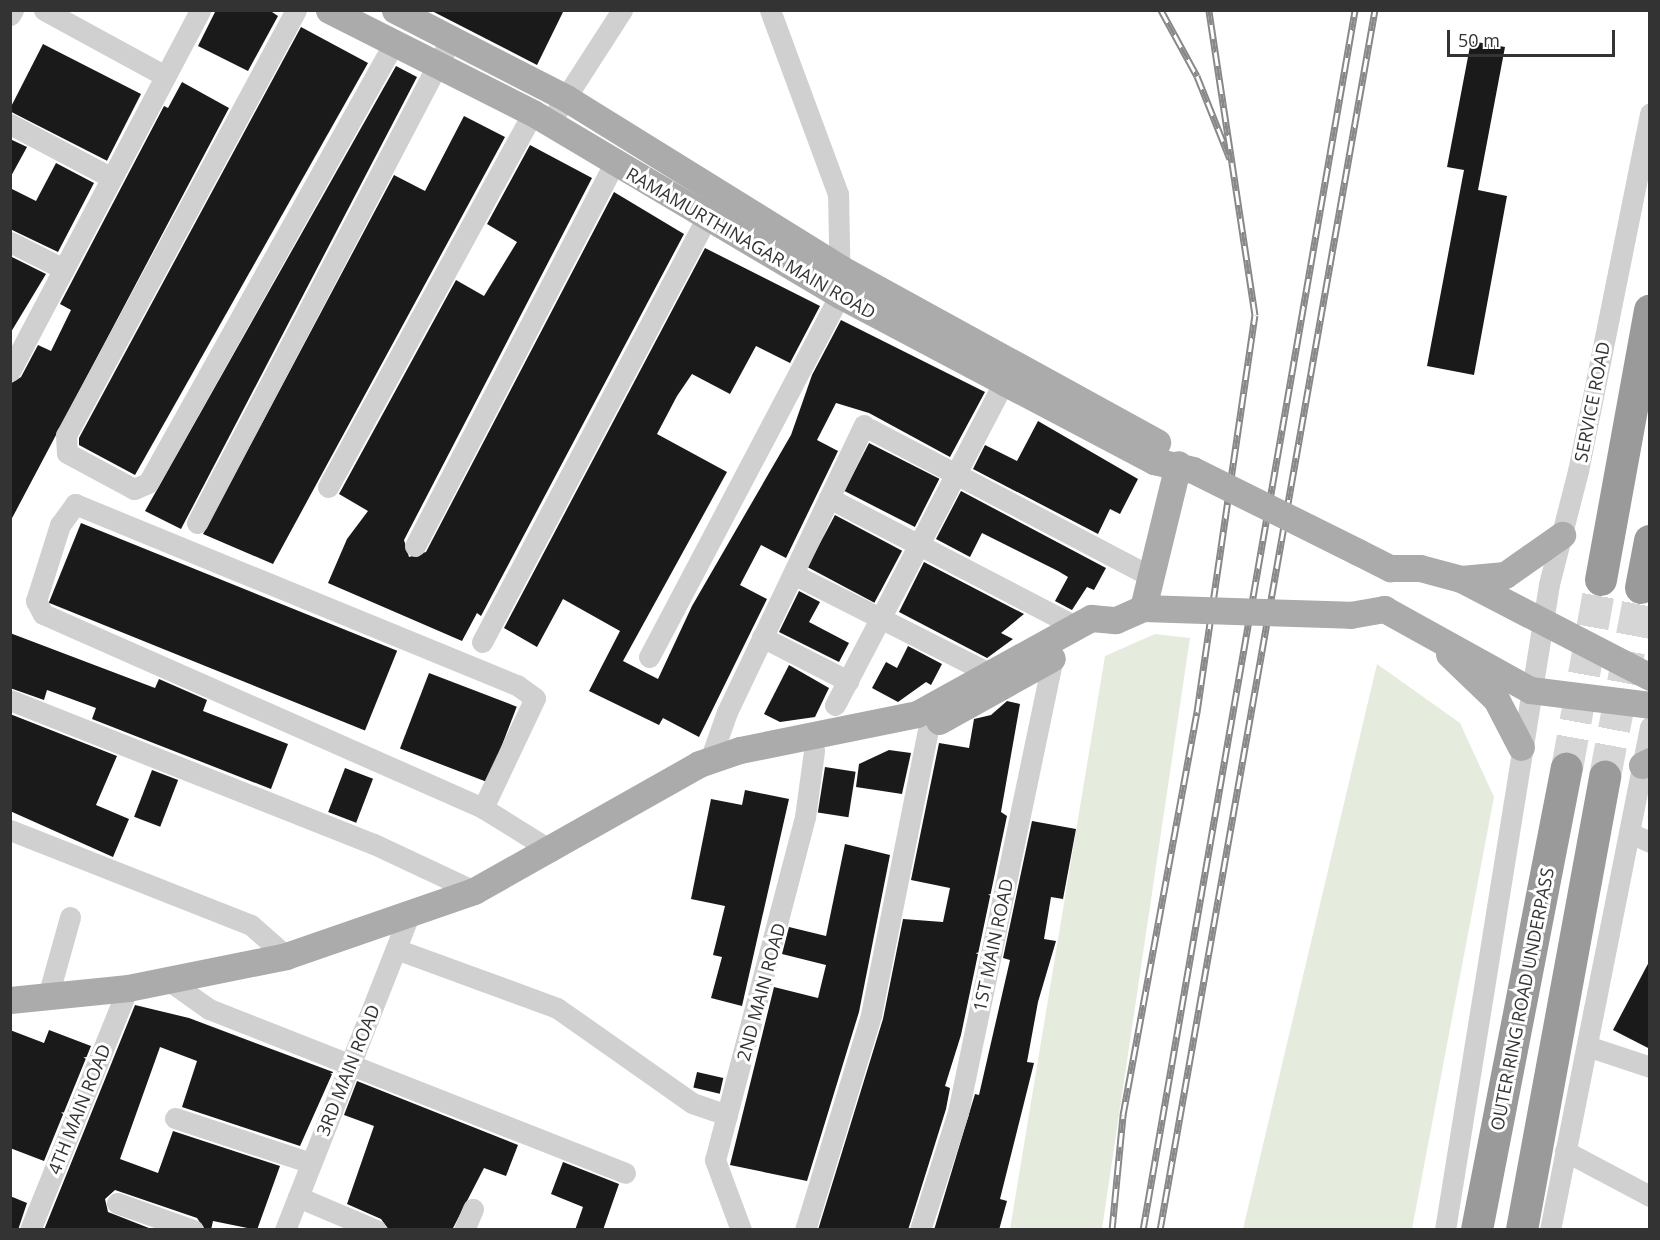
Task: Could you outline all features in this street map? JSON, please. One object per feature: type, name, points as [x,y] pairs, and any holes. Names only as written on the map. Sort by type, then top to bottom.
[{"type":"highway","points":[[1601,580],[1650,310]]},
{"type":"highway","points":[[1641,588],[1650,540]]},
{"type":"highway","name":"OUTER RING ROAD UNDERPASS","points":[[1477,1230],[1567,769]]},
{"type":"highway","points":[[1522,1230],[1605,777]]},
{"type":"main road","name":"RAMAMURTHINAGAR MAIN ROAD","points":[[329,10],[395,41],[445,50],[566,98],[840,268],[1165,446],[1182,473]]},
{"type":"main road","name":"RAMAMURTHINAGAR MAIN ROAD","points":[[395,10],[445,50],[541,119],[840,295],[1154,461],[1390,568],[1420,568],[1461,579],[1650,677]]},
{"type":"main road","points":[[1130,613],[1161,497],[1182,473]]},
{"type":"main road","points":[[658,790],[673,793],[739,766],[929,726],[1053,657],[1111,629],[1130,613],[1182,473]]},
{"type":"main road","points":[[1461,579],[1505,575],[1562,535]]},
{"type":"main road","points":[[10,1000],[128,988],[286,956],[411,910],[474,891],[552,851],[658,790],[663,781],[710,760],[917,714],[987,672],[1091,618],[1130,613],[1350,615],[1396,613],[1530,690],[1650,705]]},
{"type":"main road","points":[[1396,613],[1496,699],[1521,747]]},
{"type":"street","points":[[10,15],[13,10]]},
{"type":"street","points":[[44,10],[165,76]]},
{"type":"street","points":[[12,366],[200,10]]},
{"type":"street","points":[[296,10],[66,435],[68,453],[134,489],[148,483],[395,41]]},
{"type":"street","points":[[328,487],[541,119],[566,98],[622,10]]},
{"type":"street","points":[[649,657],[840,295],[838,194],[770,10]]},
{"type":"street","points":[[197,523],[445,50]]},
{"type":"street","name":"SERVICE ROAD","points":[[1445,1230],[1542,623],[1650,113]]},
{"type":"street","points":[[10,124],[112,178]]},
{"type":"street","points":[[415,546],[614,164]]},
{"type":"street","points":[[482,642],[720,193]]},
{"type":"street","points":[[10,242],[64,269]]},
{"type":"street","points":[[835,705],[1004,382]]},
{"type":"street","points":[[710,760],[762,637],[829,498],[867,427],[958,472],[1142,572]]},
{"type":"street","points":[[829,498],[1075,626]]},
{"type":"street","points":[[483,808],[535,698],[517,685],[75,504],[60,525],[36,601],[43,614],[483,808],[552,851]]},
{"type":"street","points":[[793,574],[987,672]]},
{"type":"street","points":[[762,637],[848,681]]},
{"type":"street","name":"1ST MAIN ROAD","points":[[921,1230],[958,1112],[1053,657]]},
{"type":"street","points":[[10,700],[374,844],[474,891]]},
{"type":"street","points":[[805,1230],[871,1015],[929,726]]},
{"type":"street","points":[[1550,1230],[1564,1151],[1646,763],[1650,727]]},
{"type":"street","name":"2ND MAIN ROAD","points":[[741,1230],[715,1160],[805,817],[814,751]]},
{"type":"street","points":[[10,830],[251,925],[286,956]]},
{"type":"street","points":[[1630,833],[1650,842]]},
{"type":"street","name":"3RD MAIN ROAD","points":[[285,1230],[411,910]]},
{"type":"street","points":[[48,996],[70,917]]},
{"type":"street","points":[[396,949],[557,1008],[692,1103],[727,1115]]},
{"type":"street","points":[[168,980],[209,1008],[353,1061],[625,1173]]},
{"type":"street","name":"4TH MAIN ROAD","points":[[30,1230],[128,988]]},
{"type":"street","points":[[1587,1046],[1650,1068]]},
{"type":"street","points":[[175,1118],[311,1163]]},
{"type":"street","points":[[1564,1151],[1650,1196]]},
{"type":"street","points":[[298,1197],[376,1230]]},
{"type":"street","points":[[117,1203],[192,1230]]},
{"type":"street","points":[[464,1230],[473,1209]]},
{"type":"shaded area","points":[[1155,634],[1190,638],[1102,1229],[1010,1229],[1105,656]]},
{"type":"shaded area","points":[[1377,664],[1460,723],[1494,797],[1412,1229],[1243,1229]]},
{"type":"building","points":[[216,10],[269,10],[278,16],[248,71],[198,46]]},
{"type":"building","points":[[430,10],[564,10],[537,65]]},
{"type":"building","points":[[301,27],[368,63],[135,475],[79,445],[79,438]]},
{"type":"building","points":[[1471,41],[1505,47],[1478,190],[1507,196],[1474,375],[1427,366],[1464,170],[1447,167]]},
{"type":"building","points":[[43,44],[141,94],[107,161],[10,111]]},
{"type":"building","points":[[396,66],[417,77],[181,529],[145,511]]},
{"type":"building","points":[[182,82],[229,108],[10,522],[10,384],[21,377],[38,345],[51,351],[71,310],[60,304],[164,106],[168,108]]},
{"type":"building","points":[[464,116],[505,137],[273,564],[203,534],[394,175],[425,191]]},
{"type":"building","points":[[10,139],[27,147],[10,178]]},
{"type":"building","points":[[530,145],[592,178],[404,540],[409,557],[426,552],[614,192],[684,234],[481,616],[477,613],[462,641],[328,583],[347,539],[368,511],[339,494],[456,280],[484,296],[517,242],[487,224]]},
{"type":"building","points":[[56,163],[94,183],[58,252],[10,229],[10,188],[36,201]]},
{"type":"building","points":[[705,248],[820,306],[790,363],[756,346],[730,394],[692,374],[677,396],[657,434],[727,472],[623,661],[658,679],[692,606],[791,435],[812,375],[841,320],[985,392],[950,457],[869,413],[836,403],[817,440],[838,451],[786,558],[761,545],[740,585],[767,599],[699,737],[663,718],[659,725],[589,691],[620,631],[563,599],[537,647],[504,628]]},
{"type":"building","points":[[10,256],[46,274],[11,332],[10,343]]},
{"type":"building","points":[[1038,421],[1138,479],[1120,514],[1110,509],[1098,534],[973,469],[985,445],[1017,461]]},
{"type":"building","points":[[869,443],[939,479],[915,527],[844,491]]},
{"type":"building","points":[[961,491],[1106,568],[1094,590],[1087,587],[1072,610],[1055,601],[1068,577],[1058,571],[982,533],[970,557],[936,539]]},
{"type":"building","points":[[835,515],[902,551],[874,603],[807,567]]},
{"type":"building","points":[[81,523],[397,651],[365,730],[49,603]]},
{"type":"building","points":[[924,562],[1024,614],[1001,633],[1013,639],[987,658],[899,612]]},
{"type":"building","points":[[799,591],[820,602],[809,622],[849,643],[839,662],[779,632]]},
{"type":"building","points":[[10,633],[155,688],[159,679],[207,700],[203,711],[288,744],[271,789],[92,719],[96,708],[47,690],[44,700],[10,688]]},
{"type":"building","points":[[908,646],[942,664],[931,685],[926,682],[898,702],[872,688],[886,662],[897,668]]},
{"type":"building","points":[[789,665],[829,688],[815,717],[780,722],[764,714]]},
{"type":"building","points":[[429,673],[517,707],[488,782],[400,749]]},
{"type":"building","points":[[1007,701],[1020,704],[1001,812],[1007,816],[961,1035],[945,1086],[950,1088],[946,1109],[908,1230],[818,1230],[883,1019],[903,919],[943,922],[950,888],[911,880],[939,743],[969,748],[974,719],[991,715]]},
{"type":"building","points":[[10,714],[117,756],[96,805],[129,819],[113,857],[10,811]]},
{"type":"building","points":[[889,750],[911,753],[902,794],[856,787],[859,764]]},
{"type":"building","points":[[825,767],[856,772],[848,817],[818,812]]},
{"type":"building","points":[[345,768],[373,779],[356,823],[328,812]]},
{"type":"building","points":[[152,770],[178,780],[160,827],[134,817]]},
{"type":"building","points":[[745,790],[789,799],[742,1006],[711,998],[722,957],[713,955],[725,906],[691,899],[711,799],[742,805]]},
{"type":"building","points":[[1032,821],[1076,829],[1063,899],[1051,897],[1044,939],[1056,941],[1038,1002],[1027,1062],[1034,1063],[1000,1199],[1007,1201],[999,1230],[934,1230],[975,1094],[979,1095],[1010,960],[1003,958]]},
{"type":"building","points":[[845,844],[890,855],[859,1012],[807,1181],[730,1165],[774,987],[818,998],[826,965],[782,954],[789,927],[826,936]]},
{"type":"building","points":[[1650,960],[1650,1049],[1613,1030]]},
{"type":"building","points":[[135,1005],[189,1018],[333,1072],[300,1146],[182,1107],[197,1061],[160,1047],[120,1159],[158,1173],[173,1131],[280,1166],[257,1230],[213,1221],[211,1230],[205,1230],[197,1218],[115,1190],[105,1199],[108,1212],[154,1230],[44,1230]]},
{"type":"building","points":[[10,1030],[44,1043],[49,1030],[91,1046],[44,1161],[10,1148]]},
{"type":"building","points":[[697,1072],[723,1078],[720,1094],[693,1088]]},
{"type":"building","points":[[357,1081],[518,1145],[506,1176],[484,1168],[452,1230],[389,1230],[381,1219],[347,1204],[374,1126],[344,1115]]},
{"type":"building","points":[[563,1162],[619,1184],[603,1230],[575,1230],[583,1207],[551,1194]]},
{"type":"building","points":[[10,1196],[27,1203],[18,1230],[10,1230]]},
{"type":"tunnel","points":[[1567,769],[1601,580]]},
{"type":"tunnel","points":[[1605,777],[1641,588]]},
{"type":"railway","points":[[1161,10],[1197,76],[1230,159]]},
{"type":"railway","points":[[1112,1230],[1123,1115],[1197,712],[1255,315],[1209,10]]},
{"type":"railway","points":[[1143,1230],[1355,10]]},
{"type":"railway","points":[[1160,1230],[1375,10]]}]
